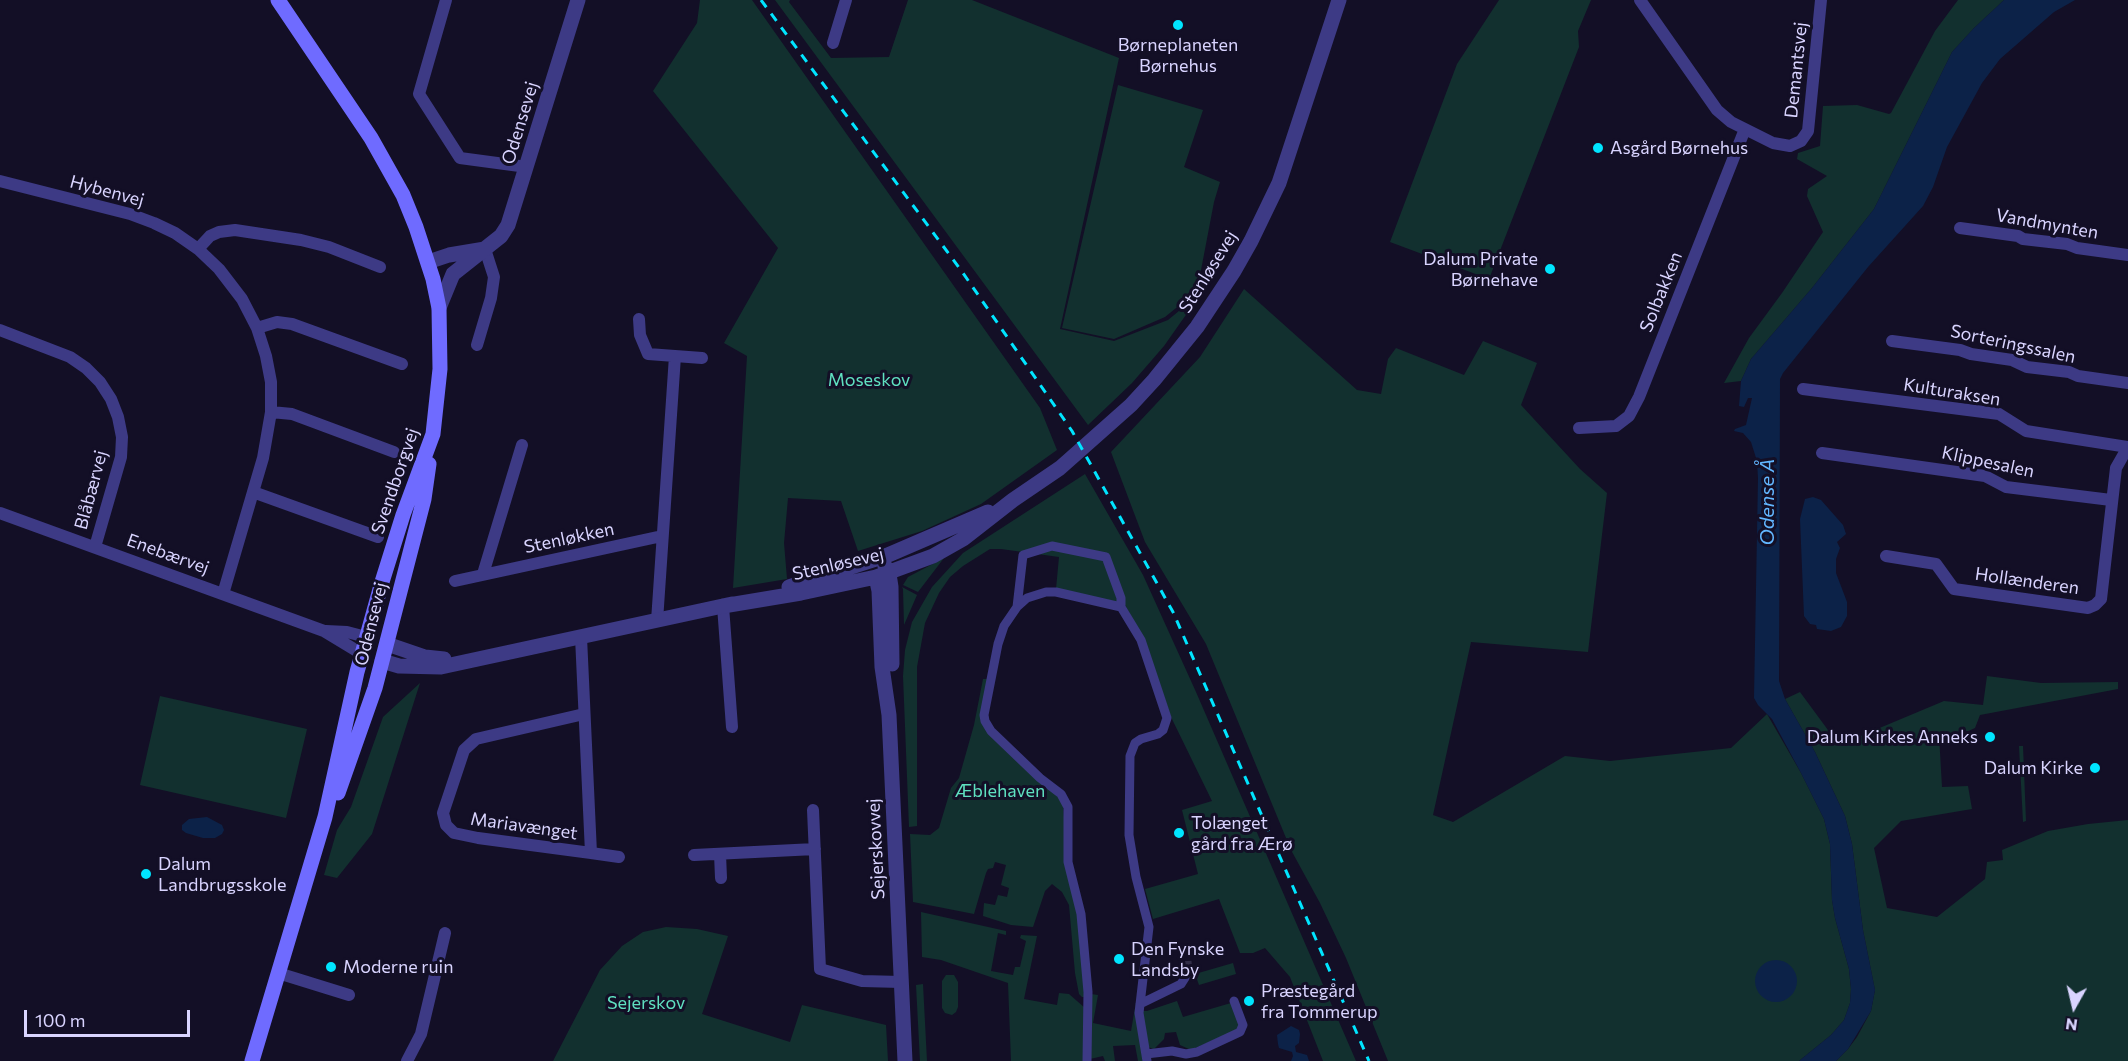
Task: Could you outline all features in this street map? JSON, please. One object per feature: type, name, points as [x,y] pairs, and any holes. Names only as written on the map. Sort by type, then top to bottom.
[{"type":"main road","name":"Svendborgvej","points":[[278,0],[389,166],[403,195],[428,262],[439,308],[440,369],[433,434],[403,515],[400,553],[376,641]]},
{"type":"main road","name":"Odensevej","points":[[376,641],[424,499],[433,434]]},
{"type":"main road","points":[[372,657],[376,641]]},
{"type":"main road","points":[[372,657],[376,641]]},
{"type":"main road","name":"Odensevej","points":[[325,817],[341,788],[352,755],[372,657]]},
{"type":"main road","name":"Odensevej","points":[[252,1061],[372,657]]},
{"type":"street","points":[[446,0],[419,94],[460,158],[527,167]]},
{"type":"street","name":"Odensevej","points":[[439,308],[453,274],[501,236],[508,225],[579,0]]},
{"type":"street","points":[[833,43],[846,0]]},
{"type":"street","name":"Stenløsevej","points":[[372,657],[399,666],[441,667],[723,606],[801,593],[881,570],[960,532],[1013,500],[1060,468],[1106,428],[1154,380],[1216,300],[1251,241],[1279,183],[1295,140],[1339,0]]},
{"type":"street","points":[[1640,0],[1717,110],[1731,122],[1745,129]]},
{"type":"street","name":"Demantsvej","points":[[1745,129],[1773,143],[1790,146],[1801,141],[1808,130],[1821,0]]},
{"type":"street","name":"Solbakken","points":[[1579,428],[1616,426],[1629,416],[1639,397],[1745,129]]},
{"type":"street","name":"Hybenvej","points":[[0,181],[130,214],[175,233],[198,249],[219,269],[242,299],[257,328],[271,382],[271,412],[268,437],[223,594]]},
{"type":"street","name":"Vandmynten","points":[[1960,228],[2128,255]]},
{"type":"street","points":[[198,249],[210,236],[235,230],[301,240],[329,247],[380,267]]},
{"type":"street","points":[[428,262],[449,255],[485,249],[494,277],[491,298],[477,345]]},
{"type":"street","points":[[639,319],[640,335],[648,354],[702,358]]},
{"type":"street","points":[[257,328],[277,322],[292,324],[402,364]]},
{"type":"street","name":"Blåbærvej","points":[[0,330],[70,357],[93,375],[111,399],[122,437],[121,457],[95,547]]},
{"type":"street","name":"Sorteringssalen","points":[[1892,341],[1960,350],[1971,354],[2012,360],[2027,367],[2128,383]]},
{"type":"street","points":[[657,621],[675,356]]},
{"type":"street","name":"Kulturaksen","points":[[1803,389],[1999,414],[2026,431],[2128,447]]},
{"type":"street","points":[[271,412],[292,414],[394,452]]},
{"type":"street","name":"Stenløkken","points":[[483,574],[522,445]]},
{"type":"street","points":[[2111,500],[2116,468],[2128,447]]},
{"type":"street","name":"Klippesalen","points":[[1822,453],[1985,476],[2006,487],[2111,500]]},
{"type":"street","points":[[253,492],[378,537]]},
{"type":"street","name":"Hollænderen","points":[[1886,556],[1936,564],[1954,589],[2088,608],[2101,599],[2111,500]]},
{"type":"street","name":"Enebærvej","points":[[0,513],[324,631],[372,657]]},
{"type":"street","name":"Stenløkken","points":[[455,581],[662,536]]},
{"type":"street","points":[[1017,607],[1023,555],[1052,546],[1106,557],[1121,598],[1121,607],[1141,640],[1167,718],[1163,730],[1135,743],[1130,756],[1129,835],[1136,877],[1149,927],[1140,1004],[1141,1033],[1146,1057],[1172,1051],[1186,1054],[1197,1052],[1240,1032],[1243,1025],[1234,1002]]},
{"type":"street","name":"Sejerskovvej","points":[[881,570],[879,591],[882,667],[889,715],[905,1061]]},
{"type":"street","points":[[1087,1061],[1087,981],[1081,914],[1068,862],[1068,807],[1061,794],[1040,778],[991,731],[985,721],[984,709],[1000,637],[1004,626],[1017,607],[1035,595],[1056,592],[1121,607]]},
{"type":"street","points":[[723,606],[732,727]]},
{"type":"street","name":"Enebærvej","points":[[324,631],[347,632],[376,641]]},
{"type":"street","name":"Mariavænget","points":[[581,637],[591,853]]},
{"type":"street","name":"Stenløsevej","points":[[376,641],[425,657],[462,662]]},
{"type":"street","name":"Mariavænget","points":[[584,714],[476,739],[464,750],[444,813],[446,825],[454,833],[619,857]]},
{"type":"street","points":[[813,810],[820,969],[862,981],[901,982]]},
{"type":"street","points":[[694,855],[815,849]]},
{"type":"street","points":[[720,854],[721,878]]},
{"type":"street","points":[[407,1061],[421,1034],[445,933]]},
{"type":"street","points":[[1140,1004],[1181,984],[1188,973]]},
{"type":"street","points":[[278,974],[349,995]]},
{"type":"green space","name":"Moseskov","points":[[700,0],[752,0],[1040,408],[1057,450],[981,504],[922,531],[858,551],[841,501],[788,498],[784,543],[787,579],[733,588],[747,356],[724,343],[778,248],[653,91],[697,23]]},
{"type":"green space","points":[[775,0],[790,0],[789,2],[831,58],[889,57],[908,0],[972,0],[1119,58],[1060,329],[1114,341],[1168,320],[1202,292],[1164,346],[1132,383],[1088,425]]},
{"type":"green space","points":[[1499,0],[1591,0],[1578,31],[1579,47],[1489,279],[1390,242],[1457,64]]},
{"type":"green space","points":[[1958,0],[2004,0],[1952,52],[1874,209],[1812,288],[1751,359],[1741,381],[1724,383],[1749,338],[1823,232],[1807,196],[1808,189],[1827,176],[1797,159],[1798,153],[1820,146],[1823,106],[1857,105],[1891,113],[1935,31]]},
{"type":"green space","points":[[1118,85],[1203,110],[1184,167],[1220,182],[1197,291],[1165,317],[1114,339],[1062,328]]},
{"type":"green space","points":[[1244,289],[1357,390],[1381,394],[1388,359],[1396,348],[1464,375],[1483,341],[1537,363],[1521,405],[1580,469],[1607,493],[1588,652],[1471,642],[1433,815],[1453,822],[1565,756],[1610,761],[1731,748],[1767,714],[1824,819],[1830,844],[1832,900],[1849,969],[1851,989],[1850,1003],[1844,1020],[1831,1035],[1799,1061],[1388,1061],[1346,958],[1291,850],[1206,644],[1145,542],[1111,452],[1200,357]]},
{"type":"green space","points":[[1085,474],[1143,575],[1356,1061],[1323,1061],[1290,977],[1265,948],[1253,953],[1240,953],[1219,899],[1153,919],[1145,889],[1198,874],[1182,810],[1212,801],[1171,717],[1144,639],[1125,605],[1056,589],[1059,557],[990,549],[950,577],[939,593],[925,623],[917,667],[917,826],[909,827],[903,676],[905,650],[912,622],[932,587],[963,553]]},
{"type":"green space","points":[[944,558],[918,592],[903,585],[908,577]]},
{"type":"green space","points":[[902,587],[917,595],[904,625],[903,589]]},
{"type":"green space","points":[[1987,676],[2041,683],[2118,682],[2118,689],[1980,715],[1975,728],[1964,733],[1939,735],[1942,787],[1968,786],[1972,809],[1901,821],[1874,848],[1887,908],[1937,917],[1985,879],[1987,862],[2003,860],[2002,850],[2048,831],[2128,820],[2128,1061],[1836,1061],[1857,1037],[1871,1011],[1875,990],[1863,930],[1852,844],[1845,816],[1815,752],[1785,699],[1800,692],[1839,745],[1944,701],[1983,705]]},
{"type":"green space","name":"Æblehaven","points":[[983,679],[988,679],[981,715],[1063,805],[1064,862],[1078,914],[1085,997],[1079,994],[1075,973],[1069,905],[1062,892],[1052,884],[1045,891],[1033,927],[1011,925],[983,916],[984,903],[995,905],[998,895],[1007,897],[1009,888],[1001,885],[1006,865],[995,862],[993,868],[988,869],[986,873],[974,914],[913,902],[910,834],[930,835],[939,828],[951,788],[959,778],[974,725]]},
{"type":"green space","points":[[420,683],[372,834],[337,878],[324,875],[337,830],[351,807],[383,717]]},
{"type":"green space","points":[[160,696],[307,729],[286,818],[140,785]]},
{"type":"green space","points":[[2019,746],[2023,746],[2026,821],[2023,822]]},
{"type":"green space","points":[[921,912],[1006,931],[1006,935],[998,933],[991,971],[1013,975],[1015,967],[1020,967],[1026,941],[1020,938],[1021,935],[1037,936],[1024,999],[1057,1005],[1059,993],[1069,994],[1085,1008],[1084,1061],[1011,1061],[1008,983],[941,960],[922,957]]},
{"type":"green space","name":"Sejerskov","points":[[666,927],[697,929],[728,936],[702,1014],[790,1042],[802,1005],[886,1025],[888,1061],[553,1061],[600,970],[622,946],[643,932]]},
{"type":"green space","points":[[1233,963],[1236,974],[1199,985],[1195,974]]},
{"type":"green space","points":[[946,975],[954,975],[958,982],[958,1007],[952,1015],[945,1013],[942,1008],[942,981]]},
{"type":"green space","points":[[923,984],[927,1061],[920,1061],[916,985]]},
{"type":"green space","points":[[1091,994],[1098,995],[1093,1023],[1131,1031],[1136,1002],[1143,1061],[1138,1061],[1135,1045],[1113,1046],[1115,1061],[1105,1061],[1103,1056],[1090,1059]]},
{"type":"green space","points":[[1177,1001],[1183,1017],[1231,1003],[1241,1028],[1191,1050],[1180,1045],[1176,1032],[1165,1033],[1164,1039],[1154,1049],[1148,1047],[1142,1011]]},
{"type":"water","name":"Odense Å","points":[[2004,0],[2075,0],[2054,12],[2000,59],[1982,83],[1947,147],[1933,187],[1923,206],[1868,267],[1780,379],[1779,681],[1785,699],[1815,752],[1845,816],[1852,844],[1863,930],[1875,990],[1871,1011],[1848,1049],[1836,1061],[1799,1061],[1831,1035],[1844,1020],[1850,1003],[1851,989],[1849,969],[1832,900],[1830,844],[1824,819],[1772,719],[1754,698],[1758,478],[1757,461],[1751,442],[1743,433],[1734,431],[1746,425],[1752,398],[1748,398],[1744,407],[1739,406],[1741,381],[1751,359],[1812,288],[1874,209],[1952,52]]},
{"type":"water","points":[[1813,497],[1821,500],[1843,525],[1846,534],[1837,542],[1840,548],[1836,559],[1836,573],[1847,602],[1847,616],[1841,627],[1831,631],[1817,629],[1816,625],[1810,624],[1804,616],[1800,519],[1805,499]]},
{"type":"water","points":[[207,817],[222,825],[224,830],[222,834],[215,838],[203,838],[182,830],[182,825],[189,819]]},
{"type":"water","points":[[1776,960],[1791,966],[1797,981],[1791,996],[1776,1002],[1761,996],[1755,981],[1761,966]]},
{"type":"water","points":[[1291,1026],[1299,1030],[1300,1034],[1299,1043],[1295,1046],[1296,1052],[1307,1055],[1309,1061],[1291,1061],[1292,1052],[1279,1048],[1277,1035]]},
{"type":"tunnel","points":[[1187,961],[1188,973]]},
{"type":"railway","points":[[761,0],[963,273],[1072,431],[1173,612],[1369,1061]]},
{"type":"place","name":"Børneplaneten Børnehus","points":[[1178,25]]},
{"type":"place","name":"Asgård Børnehus","points":[[1598,148]]},
{"type":"place","name":"Dalum Private Børnehave","points":[[1550,269]]},
{"type":"place","name":"Dalum Kirkes Anneks","points":[[1990,737]]},
{"type":"place","name":"Dalum Kirke","points":[[2095,768]]},
{"type":"place","name":"Tolænget gård fra Ærø","points":[[1179,833]]},
{"type":"place","name":"Dalum Landbrugsskole","points":[[146,874]]},
{"type":"place","name":"Den Fynske Landsby","points":[[1119,959]]},
{"type":"place","name":"Moderne ruin","points":[[331,967]]},
{"type":"place","name":"Præstegård fra Tommerup","points":[[1249,1001]]}]
